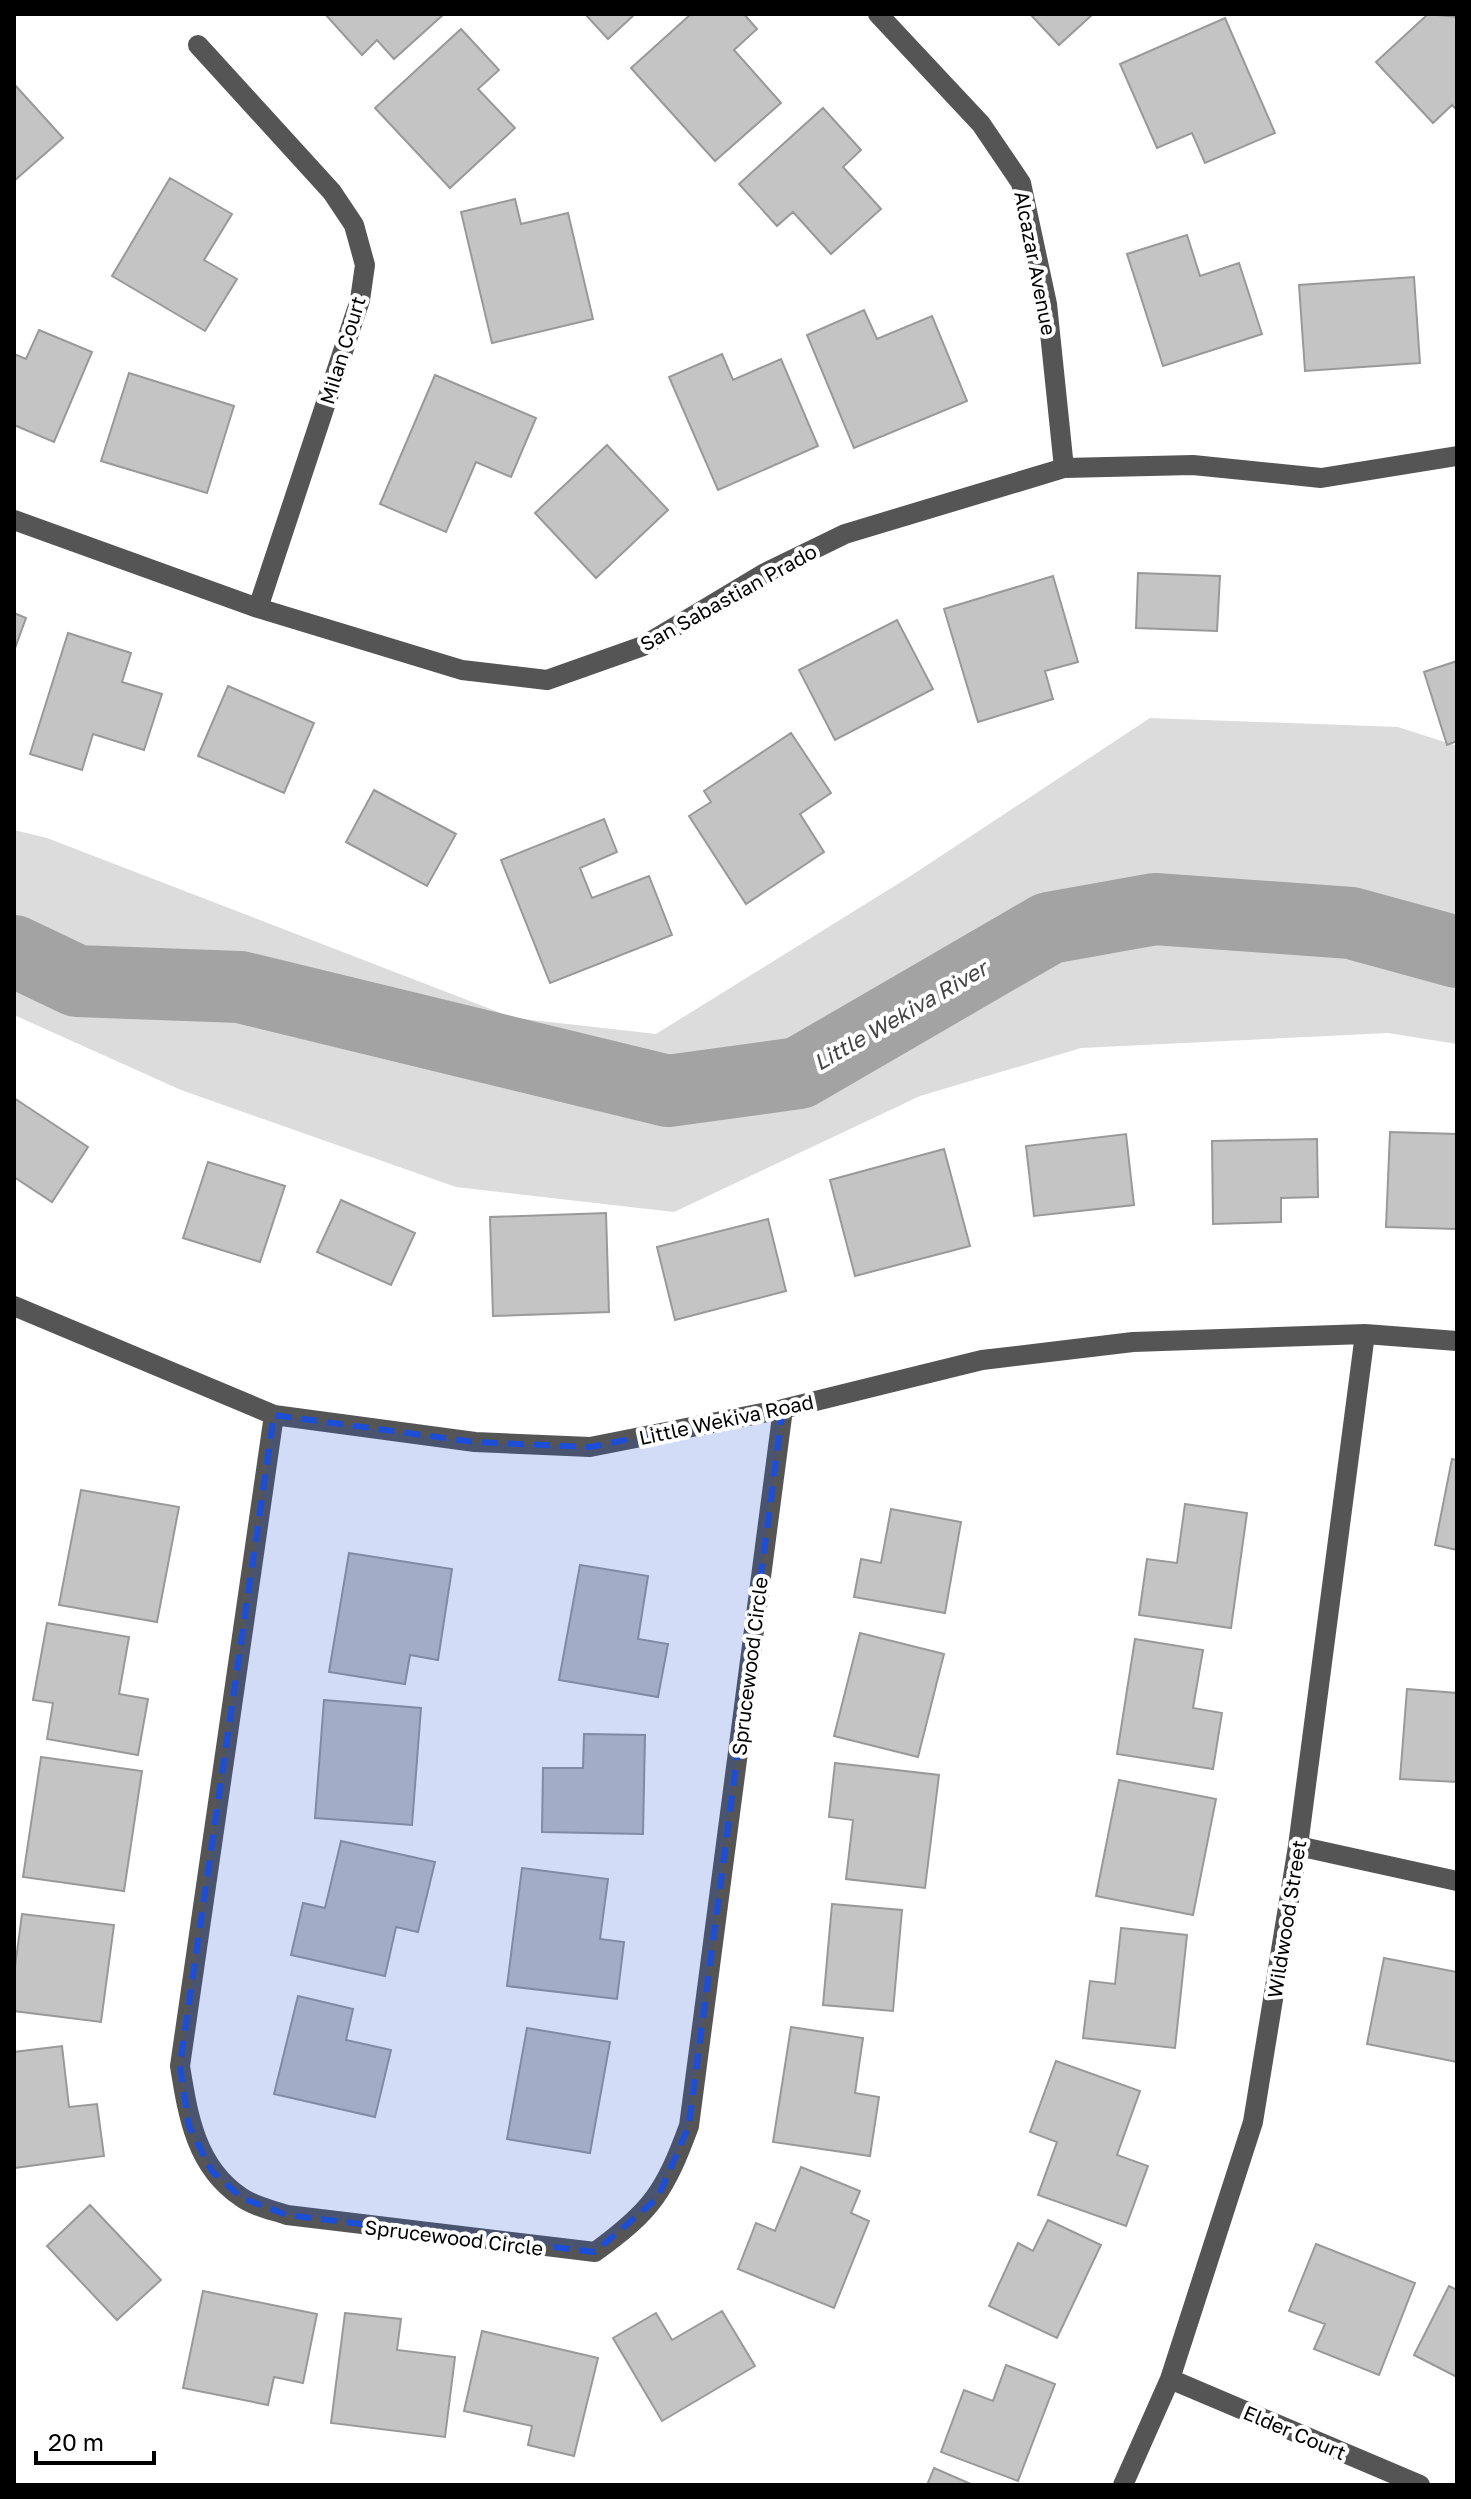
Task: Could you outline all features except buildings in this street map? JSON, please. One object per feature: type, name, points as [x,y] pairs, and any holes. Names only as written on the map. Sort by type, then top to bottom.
[{"type":"street","name":"Alcazar Avenue","points":[[878,14],[981,124],[1021,183],[1047,304],[1064,468]]},
{"type":"street","name":"Milan Court","points":[[198,45],[332,192],[354,225],[365,265],[360,300],[258,608]]},
{"type":"street","name":"San Sabastian Prado","points":[[14,520],[258,608],[462,670],[547,680],[643,646],[763,574],[845,534],[1064,468],[1193,465],[1321,478],[1457,456]]},
{"type":"street","name":"Little Wekiva Road","points":[[14,1306],[274,1415],[475,1442],[590,1447],[783,1409],[982,1360],[1133,1342],[1365,1334],[1457,1341]]},
{"type":"street","name":"Wildwood Street","points":[[1123,2485],[1170,2379],[1253,2122],[1298,1846],[1365,1334]]},
{"type":"street","name":"Sprucewood Circle","points":[[274,1415],[180,2066],[189,2126],[212,2171],[242,2198],[287,2215],[595,2252],[633,2225],[658,2198],[689,2126],[783,1409]]},
{"type":"street","points":[[1298,1846],[1457,1881]]},
{"type":"street","name":"Elder Court","points":[[1170,2379],[1420,2485]]},
{"type":"highlighted area","points":[[783,1409],[689,2126],[675,2163],[658,2198],[595,2252],[287,2215],[242,2198],[212,2171],[189,2126],[180,2066],[274,1415],[475,1442],[590,1447]]},
{"type":"shaded area","points":[[1150,718],[1398,727],[1457,746],[1457,1044],[1388,1033],[1081,1048],[920,1096],[674,1212],[456,1187],[181,1090],[14,1015],[14,830],[47,838],[514,1018],[656,1034],[909,877]]},
{"type":"waterway","name":"Little Wekiva River","points":[[14,951],[77,981],[240,987],[668,1091],[799,1073],[1049,928],[1155,909],[1351,923],[1457,952]]}]
